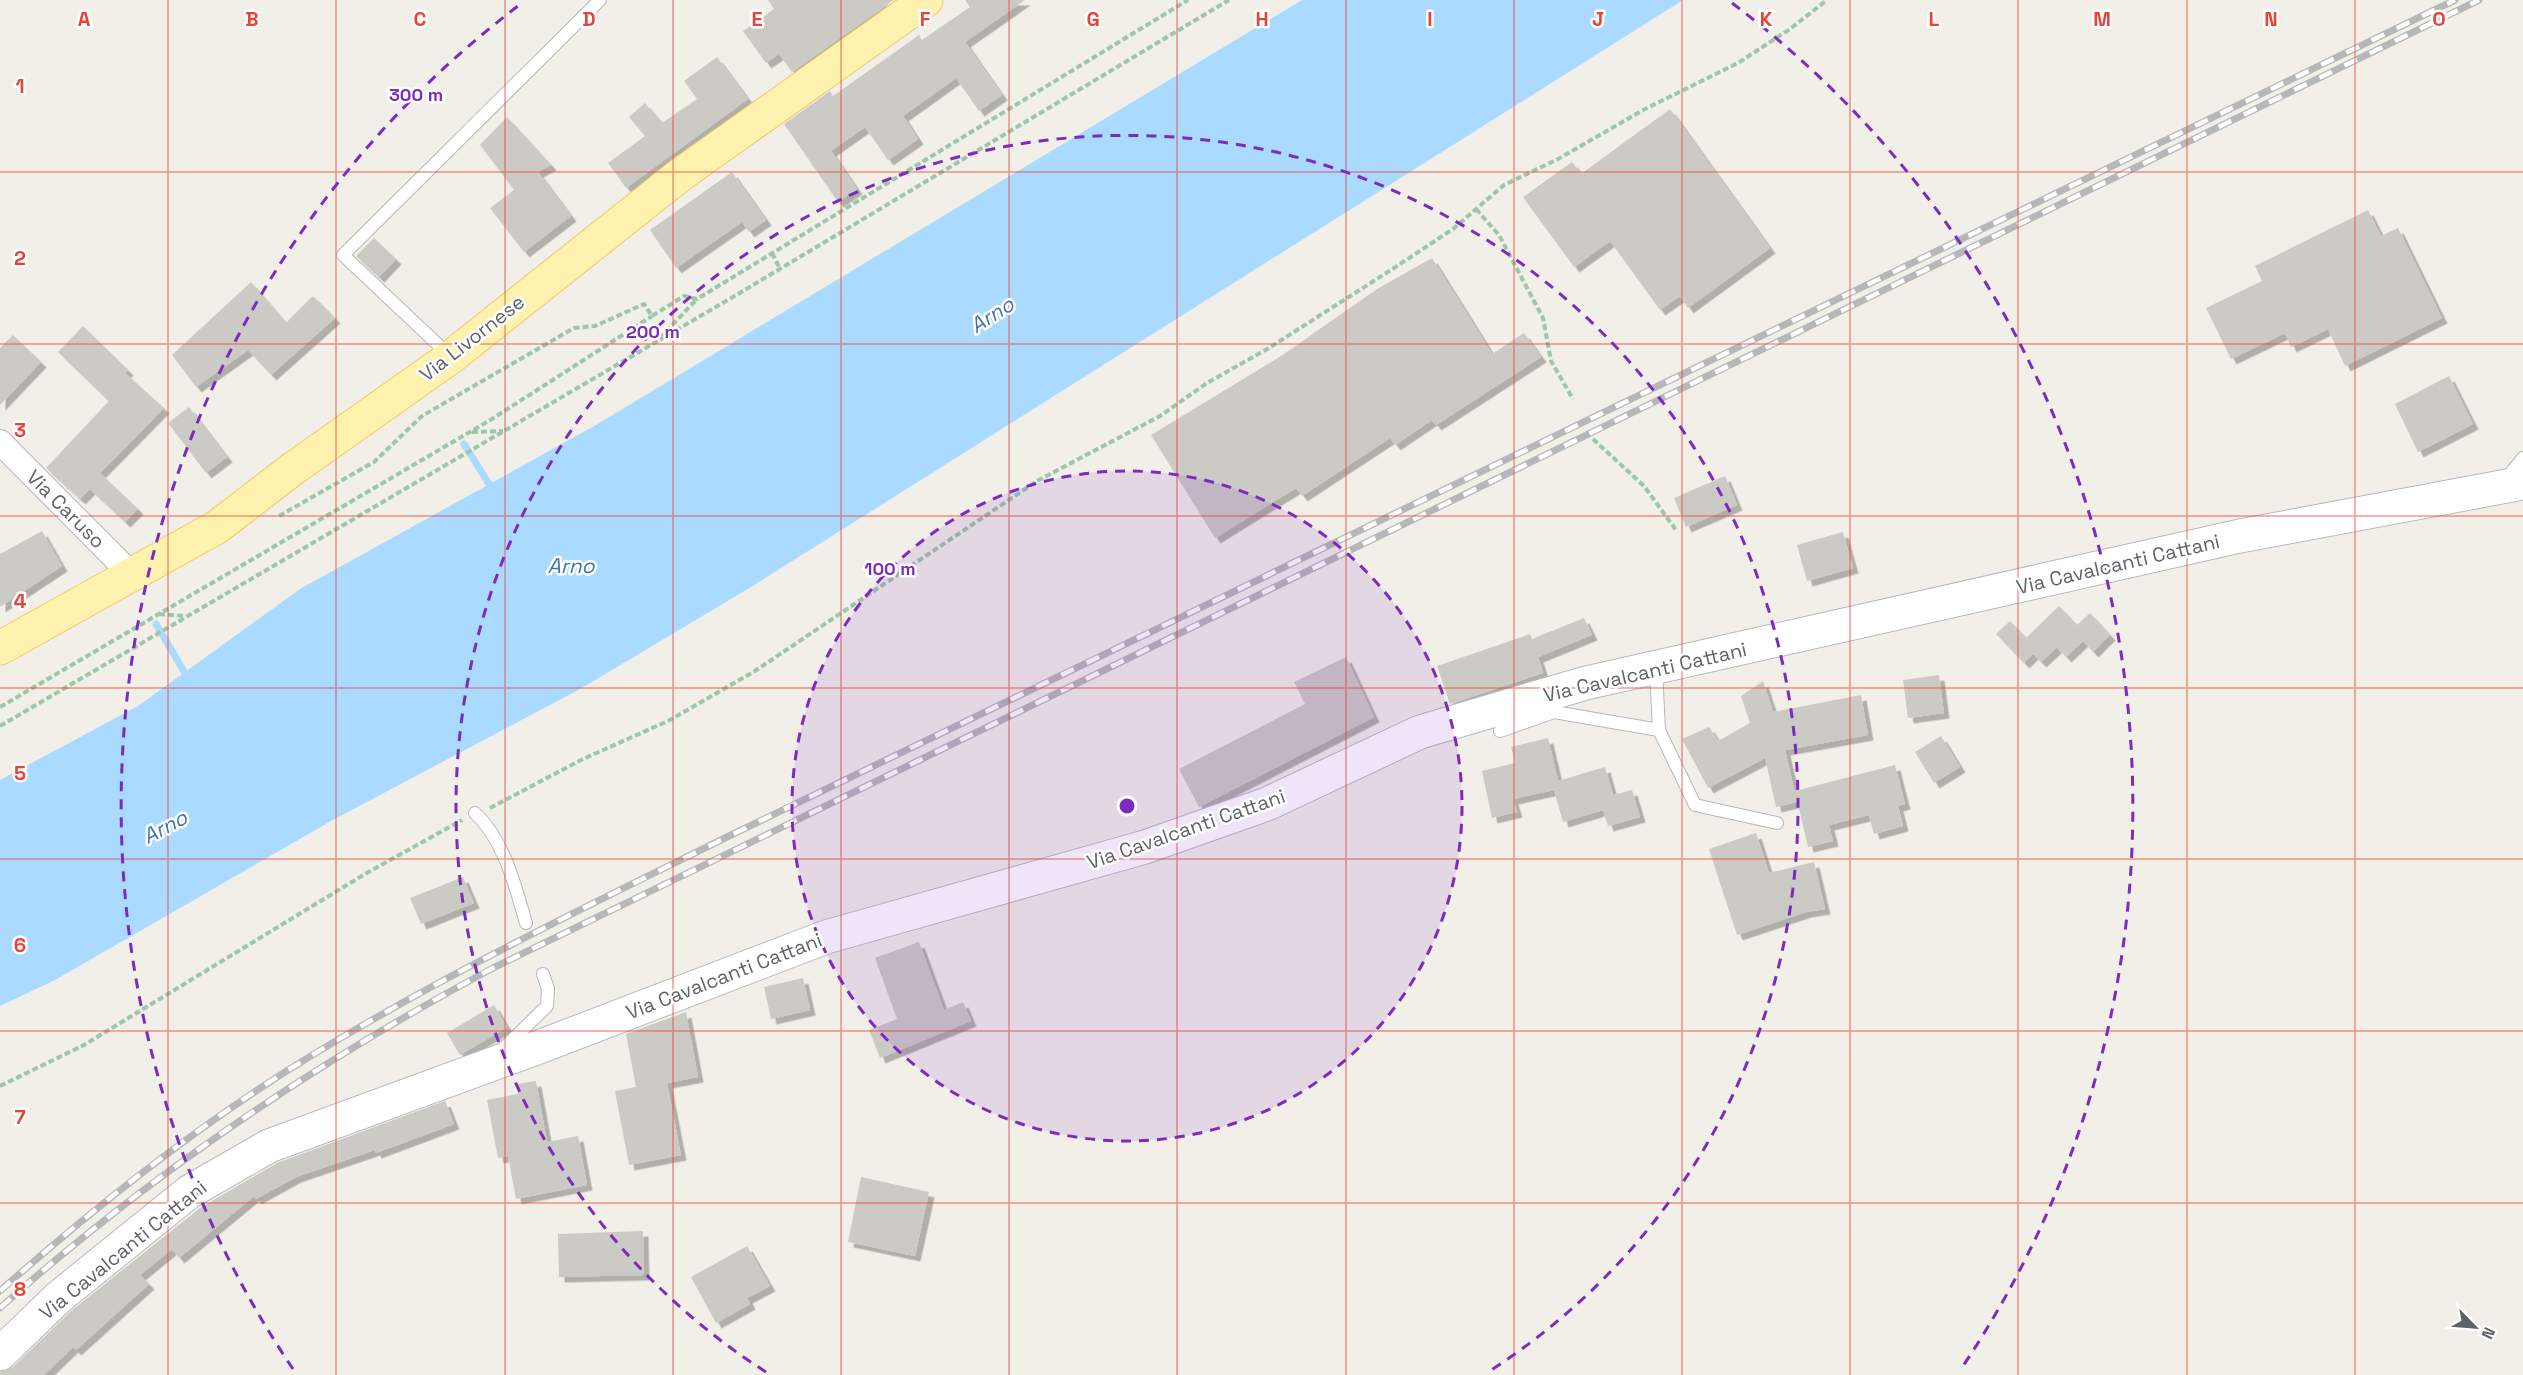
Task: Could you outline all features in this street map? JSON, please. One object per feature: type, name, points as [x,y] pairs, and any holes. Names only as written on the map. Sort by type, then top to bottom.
[{"type":"main road","name":"Via Livornese","points":[[0,648],[217,527],[294,468],[451,357],[680,175],[926,0]]},
{"type":"street","name":"Via Caruso","points":[[0,442],[132,575]]},
{"type":"street","name":"Via Cavalcanti Cattani","points":[[0,1354],[59,1297],[189,1192],[269,1146],[493,1064],[826,937],[1145,847],[1267,804],[1420,732],[1586,683],[2240,536],[2512,485]]},
{"type":"lane","points":[[451,357],[343,255],[600,0]]},
{"type":"lane","points":[[2512,485],[2523,458]]},
{"type":"lane","points":[[1656,668],[1659,730],[1695,805],[1777,823]]},
{"type":"lane","points":[[1500,731],[1554,712],[1659,730]]},
{"type":"lane","points":[[475,813],[486,824],[499,848],[526,923]]},
{"type":"lane","points":[[493,1064],[503,1047],[547,1006],[548,989],[543,974]]},
{"type":"path","points":[[657,342],[697,299],[1188,0]]},
{"type":"path","points":[[0,726],[657,342],[1229,0]]},
{"type":"path","points":[[0,1086],[84,1045],[365,874],[475,813],[493,807],[584,759],[668,722],[755,671],[1037,481],[1160,416],[1207,383],[1269,348],[1394,268],[1452,229],[1504,185],[1557,159],[1643,110],[1738,63],[1790,29],[1827,0]]},
{"type":"path","points":[[1476,209],[1498,236],[1543,318],[1551,361],[1573,399]]},
{"type":"path","points":[[772,253],[780,269]]},
{"type":"path","points":[[0,707],[471,432],[684,296],[697,299]]},
{"type":"path","points":[[270,521],[374,462],[422,416],[574,328],[595,326],[644,304],[652,316]]},
{"type":"path","points":[[471,432],[504,431]]},
{"type":"path","points":[[1593,439],[1644,486],[1676,530]]},
{"type":"path","points":[[159,614],[187,617]]},
{"type":"water","name":"Arno","points":[[1302,0],[1683,0],[751,587],[580,689],[331,821],[55,980],[0,1006],[0,780],[138,706],[300,589],[596,425]]},
{"type":"building","points":[[768,0],[894,0],[792,72],[779,54],[766,63],[743,31],[774,9]]},
{"type":"building","points":[[965,0],[1025,0],[965,42],[1002,95],[979,111],[956,78],[903,116],[918,139],[888,160],[865,127],[831,151],[857,189],[838,202],[784,124],[830,91],[833,96],[919,35],[922,40],[970,7]]},
{"type":"building","points":[[717,57],[748,99],[626,188],[608,163],[645,136],[629,117],[645,103],[662,123],[697,99],[684,81]]},
{"type":"building","points":[[1670,109],[1770,248],[1688,308],[1680,296],[1660,310],[1610,241],[1574,267],[1523,197],[1572,162],[1581,174]]},
{"type":"building","points":[[507,117],[551,165],[538,172],[571,216],[524,252],[490,208],[514,190],[480,145]]},
{"type":"building","points":[[732,172],[766,220],[749,232],[742,222],[676,268],[650,230]]},
{"type":"building","points":[[2368,210],[2381,236],[2398,228],[2442,318],[2345,366],[2328,329],[2291,347],[2285,333],[2231,359],[2206,308],[2262,281],[2255,266]]},
{"type":"building","points":[[374,238],[396,259],[379,277],[356,256]]},
{"type":"building","points":[[1432,258],[1492,354],[1524,333],[1541,357],[1436,425],[1432,420],[1395,445],[1390,438],[1302,496],[1296,488],[1215,538],[1151,435],[1281,356],[1377,289]]},
{"type":"building","points":[[251,282],[286,323],[313,296],[335,318],[271,375],[248,350],[196,387],[172,355]]},
{"type":"building","points":[[83,326],[128,370],[125,373],[164,408],[100,473],[138,509],[125,522],[90,489],[80,499],[46,468],[109,401],[58,352]]},
{"type":"building","points":[[13,335],[41,362],[0,405],[0,348]]},
{"type":"building","points":[[2449,376],[2473,424],[2418,452],[2395,404]]},
{"type":"building","points":[[189,407],[227,457],[206,473],[168,423]]},
{"type":"building","points":[[1725,476],[1737,505],[1686,527],[1674,498]]},
{"type":"building","points":[[42,531],[62,566],[0,607],[0,554]]},
{"type":"building","points":[[1843,532],[1853,568],[1807,581],[1797,545]]},
{"type":"building","points":[[2059,606],[2077,625],[2090,613],[2110,635],[2093,652],[2083,641],[2066,657],[2057,647],[2041,662],[2033,654],[2024,663],[1996,634],[2010,621],[2026,638]]},
{"type":"building","points":[[1584,618],[1592,635],[1538,657],[1543,673],[1450,704],[1437,666],[1530,634],[1532,639]]},
{"type":"building","points":[[1346,657],[1374,717],[1199,807],[1179,769],[1305,704],[1294,682]]},
{"type":"building","points":[[1939,675],[1944,713],[1908,718],[1903,680]]},
{"type":"building","points":[[1763,681],[1773,712],[1861,695],[1868,735],[1785,750],[1797,802],[1776,807],[1765,758],[1708,788],[1682,739],[1709,727],[1718,741],[1750,723],[1741,696]]},
{"type":"building","points":[[1941,736],[1960,767],[1934,783],[1915,752]]},
{"type":"building","points":[[1548,738],[1558,781],[1605,767],[1613,795],[1632,790],[1640,817],[1608,826],[1603,810],[1563,822],[1554,790],[1513,799],[1517,812],[1492,818],[1482,771],[1515,763],[1511,747]]},
{"type":"building","points":[[1895,765],[1905,804],[1898,806],[1903,826],[1874,834],[1869,815],[1829,825],[1833,841],[1808,847],[1795,791]]},
{"type":"building","points":[[1756,833],[1769,873],[1814,862],[1825,909],[1806,912],[1737,935],[1709,849]]},
{"type":"building","points":[[463,877],[474,903],[421,924],[410,898]]},
{"type":"building","points":[[919,942],[944,1010],[963,1002],[971,1021],[880,1058],[869,1030],[897,1019],[875,958]]},
{"type":"building","points":[[803,978],[810,1010],[771,1019],[764,987]]},
{"type":"building","points":[[494,1005],[507,1027],[460,1055],[447,1033]]},
{"type":"building","points":[[686,1012],[698,1077],[667,1083],[681,1155],[629,1165],[615,1091],[636,1087],[626,1034]]},
{"type":"building","points":[[536,1081],[547,1142],[578,1136],[587,1185],[516,1199],[508,1156],[498,1158],[487,1100],[518,1094],[517,1084]]},
{"type":"building","points":[[445,1101],[454,1124],[376,1153],[375,1150],[296,1177],[256,1199],[254,1196],[179,1258],[172,1249],[140,1275],[149,1284],[76,1350],[73,1347],[44,1375],[0,1375],[0,1372],[13,1367],[71,1311],[200,1208],[277,1163]]},
{"type":"building","points":[[861,1177],[929,1192],[915,1256],[848,1242]]},
{"type":"building","points":[[643,1231],[644,1275],[559,1277],[558,1234]]},
{"type":"building","points":[[747,1246],[770,1286],[747,1298],[750,1304],[716,1323],[691,1277]]},
{"type":"waterway","points":[[464,444],[489,484]]},
{"type":"waterway","points":[[156,624],[185,673]]},
{"type":"railway","points":[[0,1291],[113,1196],[231,1107],[314,1054],[467,968],[727,837],[2455,0]]},
{"type":"railway","points":[[0,1308],[115,1212],[236,1123],[362,1042],[493,968],[2479,0]]}]
